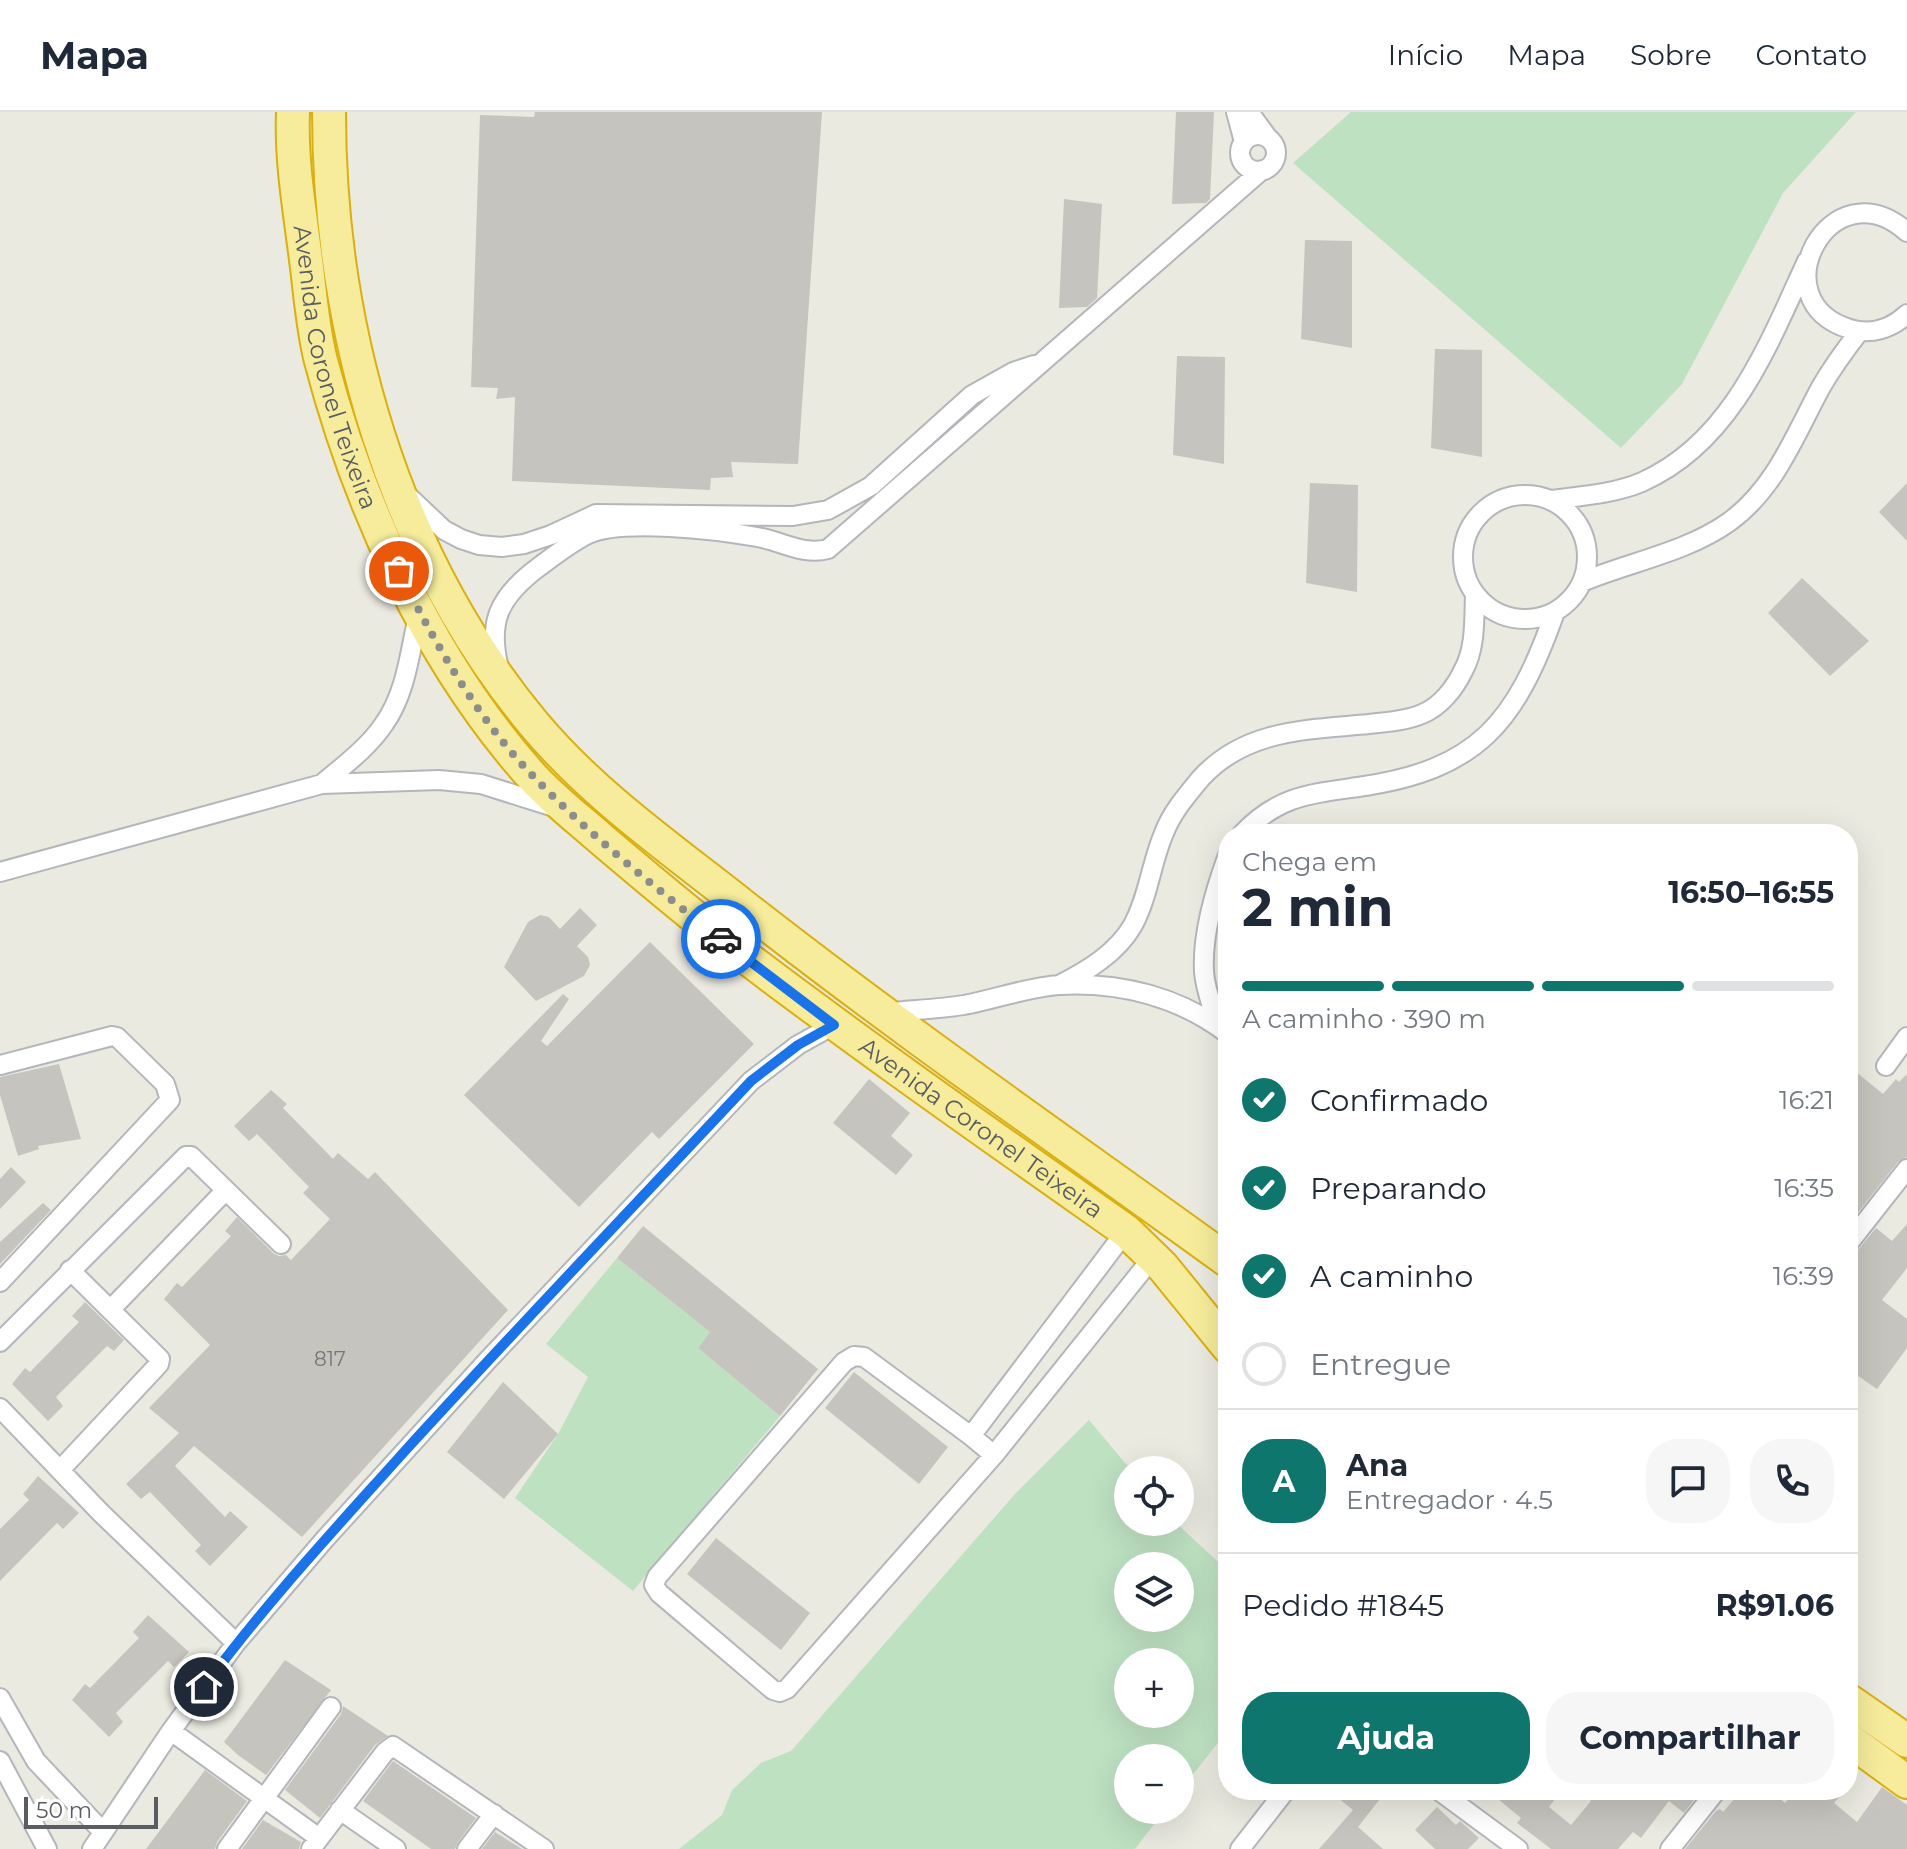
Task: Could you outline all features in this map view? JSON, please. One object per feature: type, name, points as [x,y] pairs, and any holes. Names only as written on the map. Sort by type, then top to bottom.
[{"type":"highway","name":"Avenida Coronel Teixeira","points":[[293,112],[295,164],[320,358],[353,462],[389,551],[419,612],[478,707],[530,774],[680,908],[834,1025],[1126,1231],[1153,1257],[1218,1335]]},
{"type":"highway","name":"Avenida Coronel Teixeira","points":[[329,112],[329,171],[336,241],[351,328],[394,481],[442,588],[502,683],[534,725],[614,804],[831,975],[1218,1254]]},
{"type":"highway","points":[[1858,1707],[1907,1741]]},
{"type":"highway","points":[[1858,1746],[1907,1782]]},
{"type":"street","points":[[502,683],[495,650],[494,629],[498,610],[512,590],[528,576],[587,534],[627,525],[757,537],[814,553],[828,549],[900,483],[1268,168],[1276,156],[1276,150],[1249,113]]},
{"type":"street","points":[[1226,201],[1249,113]]},
{"type":"street","points":[[1242,148],[1255,135],[1268,138]]},
{"type":"street","points":[[1242,148],[1245,166],[1262,170]]},
{"type":"street","points":[[1551,500],[1594,495],[1640,482],[1684,458],[1728,413],[1760,364],[1807,261],[1826,228],[1842,218],[1860,213],[1879,215],[1897,222],[1907,232]]},
{"type":"street","points":[[1807,261],[1812,299],[1823,314],[1839,326],[1859,332],[1879,331],[1897,323],[1907,314]]},
{"type":"street","points":[[1582,582],[1701,539],[1730,522],[1760,495],[1782,463],[1822,386],[1859,332]]},
{"type":"street","points":[[394,481],[444,530],[461,539],[490,546],[524,544],[596,514],[793,516],[828,510],[871,486],[972,395],[1013,372],[1041,363]]},
{"type":"street","points":[[1533,494],[1551,500],[1567,511],[1585,540],[1587,563],[1582,582],[1571,599],[1555,612],[1538,618],[1508,617],[1487,606],[1466,578],[1462,560],[1464,542],[1471,525],[1482,510],[1497,500],[1533,494]]},
{"type":"street","points":[[828,510],[843,536]]},
{"type":"street","points":[[791,546],[793,516]]},
{"type":"street","points":[[1059,985],[1105,957],[1132,927],[1147,895],[1163,833],[1182,800],[1212,766],[1239,747],[1278,734],[1421,715],[1443,699],[1464,670],[1473,638],[1475,594]]},
{"type":"street","points":[[322,784],[363,749],[385,723],[403,688],[419,612]]},
{"type":"street","points":[[1254,824],[1278,803],[1385,783],[1430,770],[1464,754],[1500,724],[1519,695],[1555,612]]},
{"type":"street","points":[[0,872],[322,784],[439,780],[481,784],[571,813]]},
{"type":"street","points":[[1218,886],[1206,942],[1204,973],[1218,1015]]},
{"type":"street","points":[[883,1013],[962,1005],[1059,985],[1134,990],[1169,1000],[1218,1027]]},
{"type":"street","points":[[92,1849],[171,1731],[236,1643],[325,1539],[487,1361],[751,1081],[798,1045],[834,1025]]},
{"type":"street","points":[[0,1065],[117,1037],[165,1084],[170,1100],[0,1282]]},
{"type":"street","points":[[1886,1066],[1907,1037]]},
{"type":"street","points":[[0,1342],[186,1156],[191,1156],[281,1244]]},
{"type":"street","points":[[1858,1231],[1907,1169]]},
{"type":"street","points":[[111,1309],[225,1191]]},
{"type":"street","points":[[971,1436],[1126,1231]]},
{"type":"street","points":[[994,1455],[864,1357],[854,1356],[844,1362],[657,1577],[654,1585],[659,1593],[773,1690],[780,1692],[787,1689],[994,1455],[1153,1257]]},
{"type":"street","points":[[61,1469],[159,1364],[157,1354],[70,1270]]},
{"type":"street","points":[[0,1408],[101,1513],[236,1643]]},
{"type":"street","points":[[0,1698],[36,1761],[103,1832]]},
{"type":"street","points":[[227,1849],[331,1707]]},
{"type":"street","points":[[171,1731],[264,1799],[315,1844],[385,1752],[393,1746],[544,1849]]},
{"type":"street","points":[[0,1761],[47,1849]]},
{"type":"street","points":[[1240,1849],[1278,1800]]},
{"type":"street","points":[[1451,1800],[1513,1847]]},
{"type":"street","points":[[1670,1849],[1709,1800]]},
{"type":"street","points":[[340,1810],[396,1849]]},
{"type":"street","points":[[467,1849],[494,1814]]},
{"type":"green space","points":[[1351,112],[1856,112],[1783,193],[1682,384],[1621,448],[1293,163]]},
{"type":"green space","points":[[617,1258],[710,1332],[698,1348],[780,1416],[633,1591],[515,1498],[558,1434],[588,1377],[546,1344]]},
{"type":"green space","points":[[1089,1420],[1119,1456],[1114,1456],[1114,1536],[1190,1536],[1218,1562],[1218,1743],[1194,1773],[1194,1744],[1114,1744],[1114,1824],[1154,1824],[1135,1849],[679,1849],[722,1815],[732,1790],[761,1763],[791,1751],[1015,1494]]},
{"type":"building","points":[[535,112],[822,112],[798,464],[731,462],[733,477],[711,478],[710,490],[512,481],[515,397],[496,399],[498,388],[471,387],[480,115],[534,117]]},
{"type":"building","points":[[1176,112],[1214,112],[1210,199],[1206,203],[1172,204]]},
{"type":"building","points":[[1064,199],[1102,204],[1097,298],[1087,307],[1059,308]]},
{"type":"building","points":[[1305,240],[1352,241],[1352,348],[1301,339]]},
{"type":"building","points":[[1435,349],[1482,350],[1482,457],[1431,448]]},
{"type":"building","points":[[1177,356],[1225,357],[1224,464],[1173,455]]},
{"type":"building","points":[[1310,483],[1358,485],[1357,592],[1306,583]]},
{"type":"building","points":[[1907,483],[1907,541],[1879,512]]},
{"type":"building","points":[[1802,578],[1869,641],[1830,676],[1768,613]]},
{"type":"building","points":[[580,908],[597,925],[577,946],[588,957],[590,965],[584,976],[536,1001],[504,967],[528,922],[540,915],[549,917],[560,929]]},
{"type":"building","points":[[650,942],[754,1044],[659,1139],[652,1132],[579,1207],[464,1095],[563,994],[569,999],[541,1041],[547,1046]]},
{"type":"building","points":[[59,1064],[81,1139],[38,1146],[39,1149],[18,1156],[0,1095],[0,1077]]},
{"type":"building","points":[[1858,1074],[1883,1094],[1896,1079],[1899,1082],[1907,1074],[1907,1157],[1898,1162],[1858,1212]]},
{"type":"building","points":[[869,1079],[910,1113],[891,1136],[913,1155],[896,1175],[833,1123]]},
{"type":"building","points":[[271,1090],[287,1104],[283,1108],[333,1159],[338,1153],[368,1179],[375,1172],[508,1310],[302,1537],[194,1446],[175,1466],[225,1517],[230,1511],[248,1527],[210,1566],[195,1551],[201,1545],[150,1492],[141,1499],[126,1484],[179,1433],[149,1408],[210,1345],[164,1299],[177,1283],[182,1287],[231,1236],[225,1231],[237,1217],[273,1253],[286,1255],[291,1260],[330,1219],[303,1193],[309,1187],[257,1134],[249,1141],[234,1126]]},
{"type":"building","points":[[11,1167],[26,1182],[0,1209],[0,1179]]},
{"type":"building","points":[[43,1203],[51,1210],[0,1264],[0,1242]]},
{"type":"building","points":[[1907,1224],[1907,1268],[1882,1300],[1907,1319],[1907,1348],[1877,1389],[1858,1376],[1858,1250],[1876,1228],[1892,1241]]},
{"type":"building","points":[[643,1226],[818,1369],[780,1416],[698,1348],[710,1332],[617,1258]]},
{"type":"building","points":[[85,1302],[124,1340],[114,1351],[107,1346],[56,1397],[63,1406],[48,1421],[12,1384],[25,1368],[30,1372],[79,1322],[72,1316]]},
{"type":"building","points":[[854,1372],[948,1447],[919,1484],[825,1408]]},
{"type":"building","points":[[503,1382],[558,1434],[504,1499],[447,1452]]},
{"type":"building","points":[[38,1476],[79,1513],[63,1529],[57,1523],[0,1581],[0,1529],[29,1500],[23,1494]]},
{"type":"building","points":[[716,1538],[810,1613],[781,1650],[687,1574]]},
{"type":"building","points":[[148,1615],[189,1652],[174,1667],[168,1661],[116,1713],[123,1722],[109,1737],[72,1700],[85,1684],[90,1688],[139,1638],[133,1632]]},
{"type":"building","points":[[285,1660],[331,1690],[266,1775],[224,1742]]},
{"type":"building","points":[[343,1706],[388,1736],[375,1745],[320,1818],[285,1790],[341,1714]]},
{"type":"building","points":[[393,1761],[476,1818],[455,1849],[431,1849],[363,1801]]},
{"type":"building","points":[[205,1770],[247,1801],[215,1849],[146,1849]]},
{"type":"building","points":[[1882,1787],[1907,1805],[1907,1849],[1685,1849],[1716,1811],[1720,1809],[1723,1812],[1733,1800],[1781,1800],[1785,1803],[1788,1800],[1837,1800],[1834,1803],[1857,1822]]},
{"type":"building","points":[[1340,1800],[1379,1800],[1358,1827],[1383,1849],[1319,1849],[1353,1810]]},
{"type":"building","points":[[1499,1800],[1554,1800],[1549,1807],[1571,1825],[1590,1800],[1694,1800],[1684,1813],[1669,1801],[1641,1838],[1633,1832],[1618,1849],[1551,1849],[1517,1823],[1521,1818]]},
{"type":"building","points":[[1437,1807],[1456,1825],[1460,1821],[1479,1838],[1468,1849],[1435,1849],[1415,1830]]},
{"type":"building","points":[[263,1820],[301,1842],[299,1849],[242,1849]]},
{"type":"building","points":[[495,1832],[522,1849],[482,1849]]},
{"type":"way so far","points":[[399,571],[428,629],[464,687],[530,774],[680,908],[721,939]]},
{"type":"route","points":[[204,1687],[236,1643],[325,1539],[487,1361],[751,1081],[798,1045],[834,1025],[721,939]]}]
